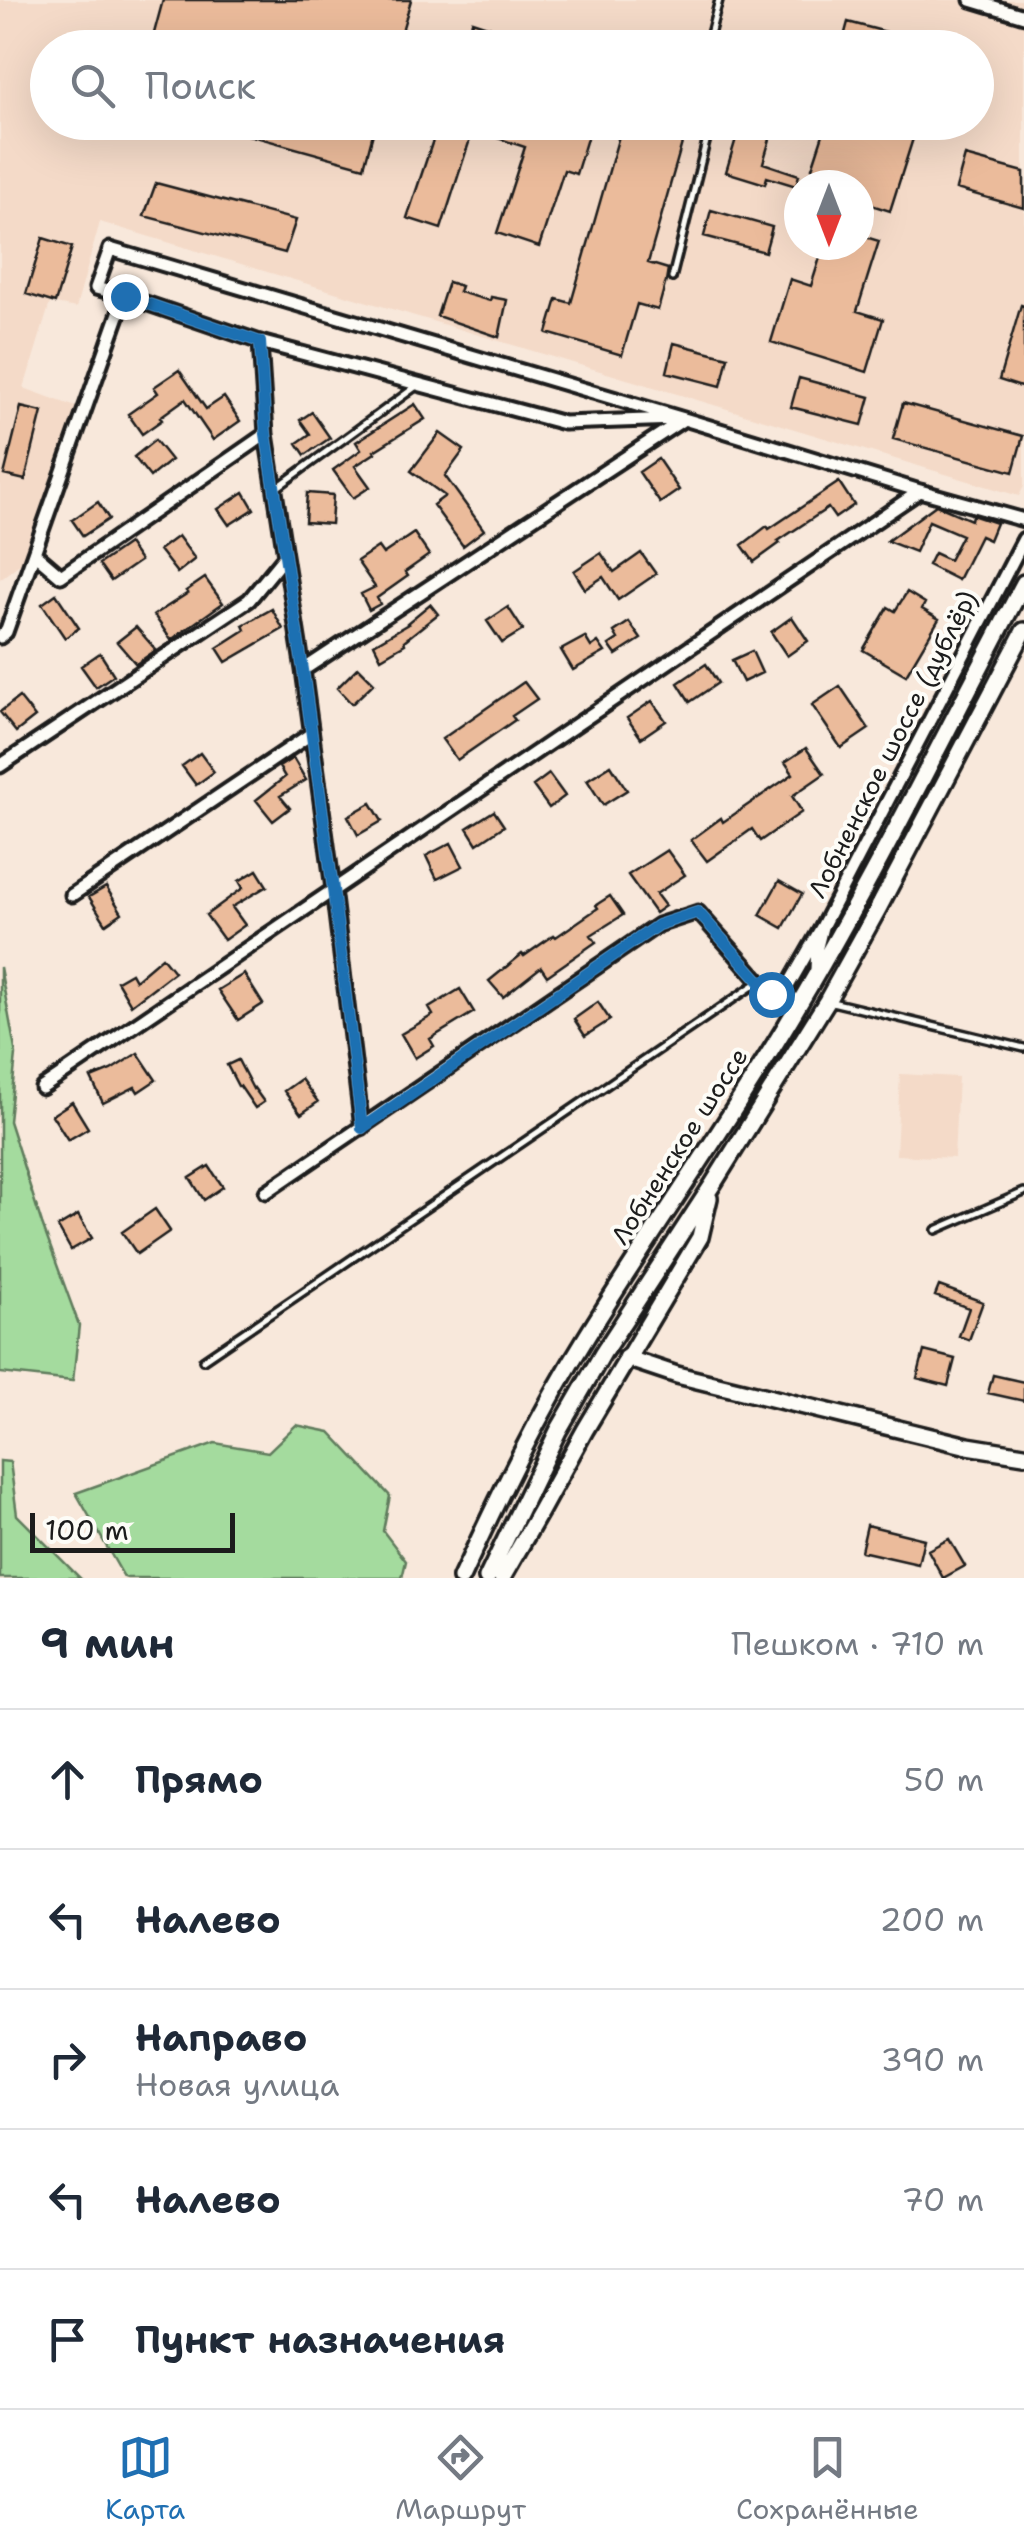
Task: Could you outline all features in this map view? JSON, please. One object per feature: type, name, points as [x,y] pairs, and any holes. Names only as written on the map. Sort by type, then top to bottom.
[{"type":"main road","name":"Лобненское шоссе","points":[[461,1578],[534,1428],[585,1338],[734,1111],[816,975],[1024,582]]},
{"type":"main road","name":"Лобненское шоссе","points":[[487,1578],[558,1430],[826,1001],[880,907],[1024,631]]},
{"type":"main road","points":[[502,1578],[626,1358],[700,1237],[713,1184]]},
{"type":"main road","points":[[626,1358],[677,1375],[950,1442],[1024,1454]]},
{"type":"street","points":[[971,0],[1024,16]]},
{"type":"street","points":[[684,419],[564,423],[260,342],[96,288],[110,248],[1024,520]]},
{"type":"street","points":[[0,637],[6,632],[125,296]]},
{"type":"street","points":[[260,342],[266,434],[303,670],[362,1128]]},
{"type":"street","points":[[303,670],[684,419]]},
{"type":"street","points":[[34,553],[61,576],[266,434]]},
{"type":"street","points":[[42,1088],[920,492]]},
{"type":"street","name":"Лобненское шоссе (дублёр)","points":[[816,975],[822,927],[1024,539]]},
{"type":"street","points":[[0,766],[249,600],[286,556]]},
{"type":"street","points":[[72,895],[311,734]]},
{"type":"street","points":[[266,1192],[658,925],[698,912],[771,994],[783,996],[822,927]]},
{"type":"lane","points":[[711,30],[719,0]]},
{"type":"lane","points":[[672,278],[707,140]]},
{"type":"lane","points":[[275,489],[420,384]]},
{"type":"lane","points":[[202,1360],[760,981]]},
{"type":"lane","points":[[826,1001],[1024,1048]]},
{"type":"lane","points":[[936,1230],[1024,1192]]},
{"type":"shaded area","points":[[0,0],[1024,0],[1024,486],[1019,496],[100,222],[76,308],[50,303],[24,388],[76,407],[30,556],[0,579]]},
{"type":"shaded area","points":[[900,1074],[958,1077],[954,1158],[896,1155]]},
{"type":"green space","points":[[0,967],[16,1055],[9,1121],[79,1325],[73,1381],[0,1373]]},
{"type":"green space","points":[[296,1425],[330,1432],[390,1496],[383,1531],[406,1561],[402,1578],[127,1578],[76,1493],[215,1443],[268,1452]]},
{"type":"green space","points":[[0,1461],[10,1462],[17,1515],[80,1578],[0,1578]]},
{"type":"building","points":[[163,0],[411,0],[402,30],[155,30]]},
{"type":"building","points":[[472,21],[500,30],[469,30]]},
{"type":"building","points":[[848,22],[879,30],[846,30]]},
{"type":"building","points":[[267,140],[371,140],[364,167]]},
{"type":"building","points":[[433,140],[470,140],[441,229],[407,218]]},
{"type":"building","points":[[504,140],[586,140],[576,174],[564,170],[539,247],[497,233],[525,147]]},
{"type":"building","points":[[618,140],[683,140],[648,263],[668,269],[658,310],[637,304],[622,355],[547,333],[557,299],[571,303]]},
{"type":"building","points":[[736,140],[770,140],[763,163],[784,170],[784,182],[767,177],[765,184],[726,172]]},
{"type":"building","points":[[821,140],[913,140],[890,211],[874,206],[874,170],[812,168]]},
{"type":"building","points":[[965,156],[1024,172],[1024,208],[956,189]]},
{"type":"building","points":[[156,183],[296,220],[285,253],[144,216]]},
{"type":"building","points":[[711,210],[772,227],[765,252],[704,236]]},
{"type":"building","points":[[43,238],[72,247],[55,303],[26,294]]},
{"type":"building","points":[[819,260],[873,260],[857,311],[883,319],[867,372],[771,342],[790,279],[811,286]]},
{"type":"building","points":[[448,282],[461,286],[459,292],[490,301],[491,297],[507,300],[499,337],[437,316]]},
{"type":"building","points":[[1021,305],[1024,306],[1024,388],[999,380]]},
{"type":"building","points":[[674,343],[728,357],[721,386],[667,372]]},
{"type":"building","points":[[179,370],[206,409],[224,397],[240,421],[213,440],[185,399],[142,434],[128,414],[158,393],[154,387]]},
{"type":"building","points":[[799,378],[870,397],[862,425],[791,407]]},
{"type":"building","points":[[903,403],[1023,436],[1013,472],[893,439]]},
{"type":"building","points":[[415,404],[425,419],[355,466],[370,487],[353,498],[333,470],[361,450],[356,442]]},
{"type":"building","points":[[21,407],[42,412],[25,480],[4,475]]},
{"type":"building","points":[[312,412],[330,438],[305,455],[297,443],[310,434],[300,420]]},
{"type":"building","points":[[440,433],[464,450],[445,476],[484,530],[463,546],[433,505],[445,496],[411,471]]},
{"type":"building","points":[[155,440],[171,460],[150,477],[134,457]]},
{"type":"building","points":[[658,459],[679,490],[660,503],[639,472]]},
{"type":"building","points":[[839,482],[854,505],[835,518],[828,508],[754,562],[742,545]]},
{"type":"building","points":[[244,492],[254,509],[229,525],[218,509]]},
{"type":"building","points":[[307,493],[333,495],[331,524],[305,522]]},
{"type":"building","points":[[98,502],[109,519],[83,536],[72,520]]},
{"type":"building","points":[[936,505],[971,520],[972,515],[996,523],[989,540],[980,536],[958,580],[928,565],[934,553],[949,560],[962,535],[929,521],[915,552],[887,541]]},
{"type":"building","points":[[414,533],[429,555],[405,572],[408,576],[377,598],[380,604],[369,610],[361,594],[375,587],[357,561],[378,547],[383,554]]},
{"type":"building","points":[[178,536],[195,559],[177,573],[159,550]]},
{"type":"building","points":[[128,544],[140,561],[111,581],[99,564]]},
{"type":"building","points":[[601,553],[614,572],[641,553],[656,574],[618,600],[603,577],[585,589],[574,571]]},
{"type":"building","points":[[205,578],[223,603],[171,640],[154,615]]},
{"type":"building","points":[[907,592],[925,603],[922,609],[939,619],[906,675],[863,650],[888,607],[895,611]]},
{"type":"building","points":[[56,594],[79,628],[65,638],[42,604]]},
{"type":"building","points":[[430,604],[438,614],[405,644],[381,658],[374,644],[408,624]]},
{"type":"building","points":[[508,607],[523,630],[502,643],[487,621]]},
{"type":"building","points":[[272,609],[283,629],[226,662],[217,648],[245,630],[243,625]]},
{"type":"building","points":[[792,617],[808,641],[787,656],[771,632]]},
{"type":"building","points":[[629,622],[641,639],[616,655],[609,645],[618,639],[614,632]]},
{"type":"building","points":[[136,627],[156,650],[136,664],[117,642]]},
{"type":"building","points":[[585,637],[591,647],[598,642],[605,652],[573,670],[561,650]]},
{"type":"building","points":[[752,651],[762,673],[743,682],[732,660]]},
{"type":"building","points":[[100,653],[114,675],[96,687],[81,666]]},
{"type":"building","points":[[706,664],[718,683],[690,702],[678,683]]},
{"type":"building","points":[[358,667],[374,683],[352,704],[337,688]]},
{"type":"building","points":[[524,682],[537,699],[512,716],[515,720],[457,760],[442,739]]},
{"type":"building","points":[[840,686],[869,729],[841,748],[812,705]]},
{"type":"building","points":[[19,697],[35,717],[16,732],[0,712]]},
{"type":"building","points":[[652,701],[666,721],[641,738],[627,718]]},
{"type":"building","points":[[806,748],[824,774],[792,796],[802,812],[760,841],[752,829],[707,861],[691,840],[793,774],[785,762]]},
{"type":"building","points":[[200,753],[214,772],[196,785],[182,766]]},
{"type":"building","points":[[293,758],[306,780],[280,796],[290,808],[273,821],[256,800],[285,777],[279,767]]},
{"type":"building","points":[[611,765],[627,790],[603,805],[587,780]]},
{"type":"building","points":[[549,774],[565,796],[549,808],[533,786]]},
{"type":"building","points":[[371,803],[382,821],[358,835],[348,816]]},
{"type":"building","points":[[494,811],[504,826],[477,844],[467,828]]},
{"type":"building","points":[[451,843],[463,866],[437,879],[426,856]]},
{"type":"building","points":[[667,850],[685,875],[656,894],[665,906],[655,913],[628,875]]},
{"type":"building","points":[[257,870],[267,886],[232,907],[245,925],[224,940],[206,915],[243,888],[239,881]]},
{"type":"building","points":[[779,881],[802,894],[783,928],[760,915]]},
{"type":"building","points":[[106,887],[122,913],[106,924],[89,897]]},
{"type":"building","points":[[610,896],[623,915],[591,935],[596,942],[547,976],[541,967],[503,997],[489,981],[522,954],[556,937]]},
{"type":"building","points":[[162,957],[174,972],[131,1005],[117,981],[131,973],[135,980]]},
{"type":"building","points":[[244,974],[263,1004],[238,1020],[218,990]]},
{"type":"building","points":[[460,989],[474,1012],[430,1039],[434,1046],[415,1058],[401,1034],[433,1015],[429,1008]]},
{"type":"building","points":[[598,1002],[610,1020],[585,1036],[574,1019]]},
{"type":"building","points":[[138,1053],[156,1080],[138,1092],[135,1087],[103,1103],[91,1078]]},
{"type":"building","points":[[238,1060],[264,1102],[255,1108],[227,1065]]},
{"type":"building","points":[[301,1079],[318,1102],[301,1114],[284,1091]]},
{"type":"building","points":[[72,1102],[88,1128],[68,1140],[52,1115]]},
{"type":"building","points":[[209,1166],[223,1187],[204,1200],[190,1178]]},
{"type":"building","points":[[155,1209],[170,1231],[137,1254],[122,1232]]},
{"type":"building","points":[[78,1215],[92,1238],[71,1250],[58,1227]]},
{"type":"building","points":[[939,1286],[983,1302],[969,1340],[959,1336],[969,1308],[935,1296]]},
{"type":"building","points":[[924,1351],[955,1359],[948,1386],[917,1378]]},
{"type":"building","points":[[993,1375],[1024,1382],[1024,1401],[988,1393]]},
{"type":"building","points":[[867,1525],[924,1539],[918,1564],[861,1551]]},
{"type":"building","points":[[949,1539],[965,1566],[943,1578],[928,1550]]},
{"type":"route","points":[[125,296],[260,342],[266,434],[303,670],[362,1128],[658,925],[698,912],[771,994]]}]
